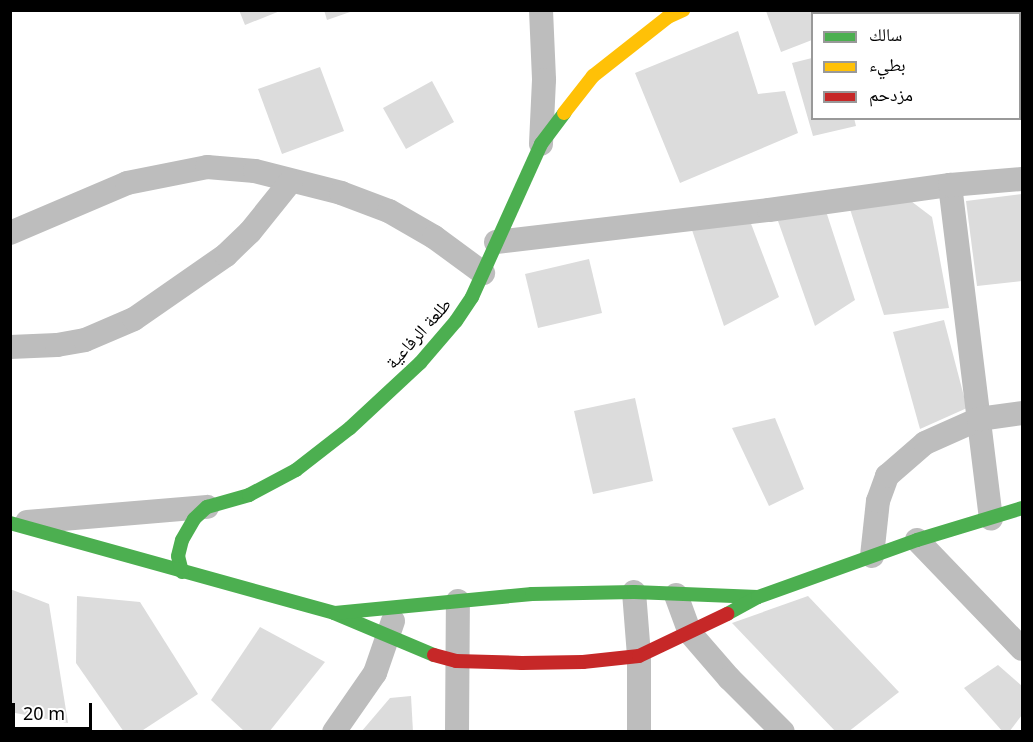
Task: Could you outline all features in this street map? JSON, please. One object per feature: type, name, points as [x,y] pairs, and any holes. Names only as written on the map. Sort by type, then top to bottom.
[{"type":"street","points":[[541,10],[544,80],[541,144]]},
{"type":"street","name":"طلعة الرفاعية","points":[[207,507],[249,495],[296,470],[350,428],[420,363],[449,330],[472,297],[541,144],[593,76],[668,17],[683,10]]},
{"type":"street","points":[[10,233],[127,183],[207,166],[255,171],[341,193],[389,211],[434,237],[483,273]]},
{"type":"street","points":[[496,242],[950,185],[1023,179]]},
{"type":"street","points":[[10,347],[57,345],[85,340],[134,319],[226,255],[250,232],[291,181]]},
{"type":"street","points":[[950,185],[991,518]]},
{"type":"street","points":[[872,556],[878,501],[887,476],[925,442],[979,419],[1023,413]]},
{"type":"street","points":[[13,523],[207,507]]},
{"type":"street","points":[[182,572],[178,556],[182,540],[194,519],[207,507]]},
{"type":"street","points":[[13,523],[334,613],[389,639],[456,661],[573,662],[639,656],[690,633],[758,597],[917,540],[1023,508]]},
{"type":"street","points":[[917,540],[1023,649]]},
{"type":"street","points":[[334,613],[532,594],[634,592],[758,597]]},
{"type":"street","points":[[634,592],[639,656],[639,732]]},
{"type":"street","points":[[676,595],[690,633],[729,678],[783,732]]},
{"type":"street","points":[[457,732],[458,601]]},
{"type":"street","points":[[334,732],[375,673],[389,639],[397,607]]},
{"type":"building","points":[[239,10],[280,10],[280,11],[245,25]]},
{"type":"building","points":[[324,10],[353,10],[353,11],[327,20]]},
{"type":"building","points":[[821,10],[822,12],[811,12],[811,40],[781,52],[766,11]]},
{"type":"building","points":[[988,10],[988,12],[954,12]]},
{"type":"building","points":[[996,10],[1022,10],[1021,116],[1021,12],[996,12]]},
{"type":"building","points":[[738,31],[758,94],[785,91],[798,133],[680,183],[635,73]]},
{"type":"building","points":[[811,58],[811,120],[854,120],[856,126],[813,136],[792,63]]},
{"type":"building","points":[[320,67],[344,131],[282,154],[258,89]]},
{"type":"building","points":[[432,81],[454,122],[406,149],[383,108]]},
{"type":"building","points":[[899,192],[932,217],[949,308],[884,315],[849,206]]},
{"type":"building","points":[[1022,194],[1022,281],[977,286],[966,201]]},
{"type":"building","points":[[823,202],[855,300],[815,326],[778,221]]},
{"type":"building","points":[[750,221],[779,297],[724,326],[691,227]]},
{"type":"building","points":[[589,259],[602,313],[538,328],[525,274]]},
{"type":"building","points":[[944,320],[967,408],[920,429],[893,332]]},
{"type":"building","points":[[635,398],[653,481],[593,494],[574,411]]},
{"type":"building","points":[[775,418],[804,489],[769,506],[732,428]]},
{"type":"building","points":[[10,589],[49,604],[68,723],[10,712]]},
{"type":"building","points":[[77,596],[140,602],[198,694],[140,732],[124,732],[76,663]]},
{"type":"building","points":[[808,596],[899,692],[848,732],[836,732],[732,623]]},
{"type":"building","points":[[260,627],[325,662],[269,732],[245,732],[211,700]]},
{"type":"building","points":[[998,665],[1022,686],[1022,715],[1009,732],[1003,732],[964,688]]},
{"type":"building","points":[[411,696],[413,732],[361,732],[390,698]]},
{"type":"traffic: fast","points":[[182,572],[178,556],[182,540],[194,519],[207,507],[249,495],[296,470],[350,428],[420,363],[456,321],[472,297],[541,144],[564,113]]},
{"type":"traffic: fast","points":[[727,614],[758,597],[917,540],[1022,508]]},
{"type":"traffic: fast","points":[[10,523],[334,613],[434,655]]},
{"type":"traffic: fast","points":[[335,613],[532,594],[634,592],[758,597]]},
{"type":"traffic: slow","points":[[564,113],[593,76],[668,17],[683,10]]},
{"type":"traffic: jam","points":[[434,655],[456,661],[522,663],[583,662],[639,656],[727,614]]}]
